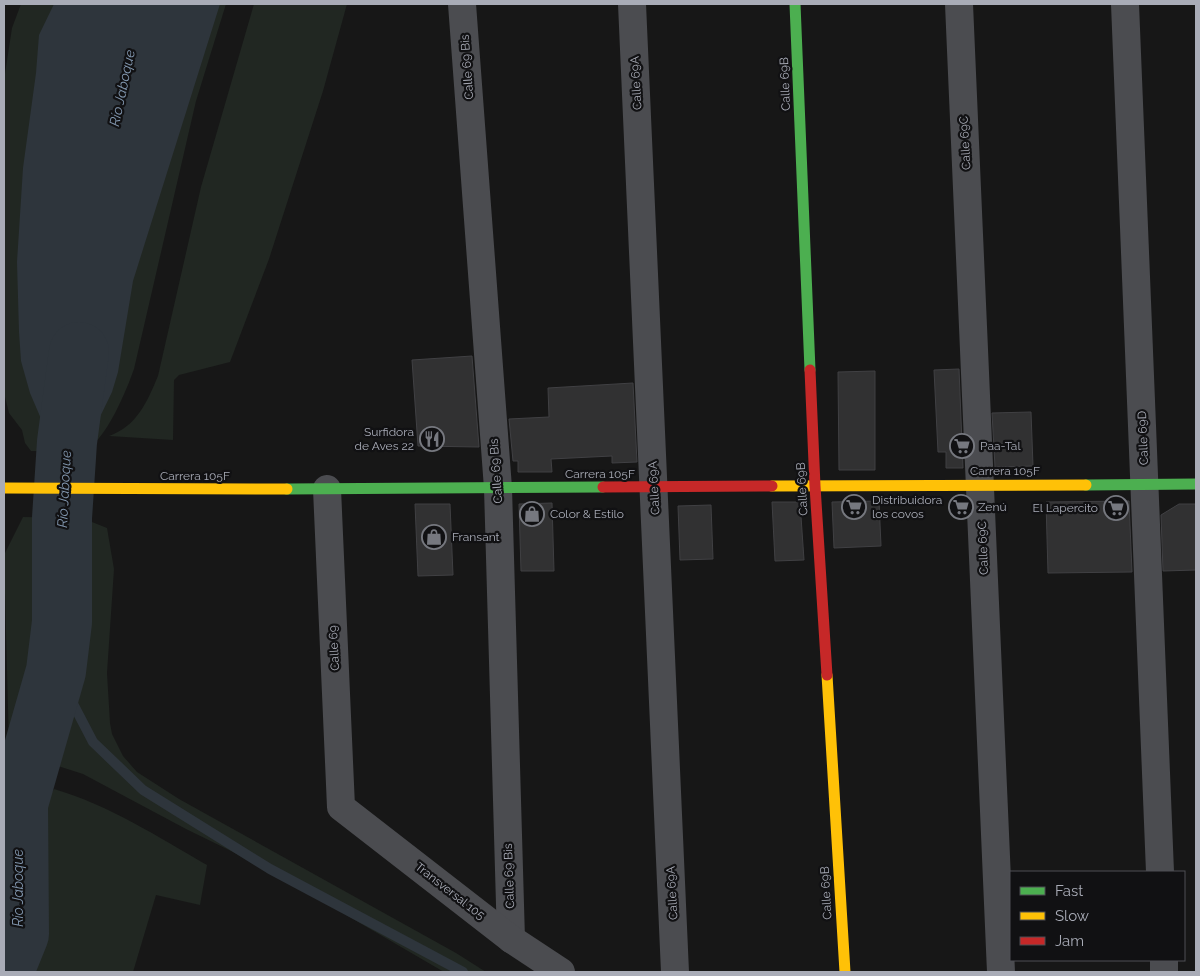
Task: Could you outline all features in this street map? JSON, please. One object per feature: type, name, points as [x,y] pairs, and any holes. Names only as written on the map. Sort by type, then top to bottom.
[{"type":"street","name":"Calle 69 Bis","points":[[462,4],[498,488],[511,939]]},
{"type":"street","name":"Calle 69A","points":[[632,4],[675,972]]},
{"type":"street","name":"Calle 69B","points":[[795,4],[815,486],[845,972]]},
{"type":"street","name":"Calle 69C","points":[[959,4],[1001,972]]},
{"type":"street","name":"Calle 69D","points":[[1125,4],[1160,871]]},
{"type":"street","name":"Carrera 105F","points":[[4,488],[170,490],[1196,484]]},
{"type":"street","name":"Calle 69","points":[[327,489],[341,806]]},
{"type":"street","name":"Transversal 105","points":[[341,806],[511,939],[561,972]]},
{"type":"shaded area","points":[[21,4],[226,4],[196,101],[134,369],[108,426],[93,445],[81,451],[31,451],[25,443],[22,430],[9,413],[4,393],[4,80],[12,28]]},
{"type":"shaded area","points":[[254,4],[347,4],[323,91],[269,259],[230,362],[179,375],[174,380],[173,440],[109,436],[127,426],[140,412],[158,376],[201,187]]},
{"type":"shaded area","points":[[23,517],[82,518],[107,528],[114,569],[107,673],[110,723],[112,734],[123,756],[137,772],[179,799],[456,953],[486,972],[444,972],[305,891],[231,851],[83,774],[58,766],[48,771],[40,779],[36,789],[32,827],[33,890],[29,926],[15,972],[4,972],[4,943],[10,924],[13,899],[4,555]]},
{"type":"shaded area","points":[[54,789],[114,813],[207,865],[200,905],[156,895],[133,972],[31,972],[40,943],[46,862],[43,806]]},
{"type":"water","points":[[54,4],[220,4],[133,281],[118,372],[112,392],[95,427],[73,435],[42,421],[30,393],[21,361],[19,332],[17,262],[23,168],[36,73],[39,35]]},
{"type":"building","points":[[472,356],[479,447],[418,446],[412,360]]},
{"type":"building","points":[[959,369],[963,468],[946,468],[946,452],[938,452],[934,370]]},
{"type":"building","points":[[875,371],[875,470],[839,470],[838,372]]},
{"type":"building","points":[[633,383],[637,462],[612,463],[612,456],[551,459],[552,472],[518,472],[518,461],[513,461],[509,419],[549,417],[548,388]]},
{"type":"building","points":[[1031,412],[1033,466],[995,467],[992,413]]},
{"type":"building","points":[[879,501],[881,546],[834,548],[832,502]]},
{"type":"building","points":[[1129,501],[1132,572],[1048,573],[1046,502]]},
{"type":"building","points":[[772,502],[800,502],[804,560],[775,561]]},
{"type":"building","points":[[552,503],[554,571],[521,571],[519,504]]},
{"type":"building","name":"Fransant","points":[[415,504],[450,504],[453,575],[418,576]]},
{"type":"building","points":[[1179,504],[1196,504],[1196,570],[1163,571],[1161,515]]},
{"type":"building","points":[[711,505],[713,559],[680,560],[678,506]]},
{"type":"waterway","name":"Río Jaboque","points":[[4,971],[19,934],[18,804],[56,671],[62,622],[62,518],[67,442],[79,352]]},
{"type":"waterway","points":[[56,671],[93,742],[143,790],[270,869],[463,972]]},
{"type":"traffic: fast","points":[[795,4],[810,370]]},
{"type":"traffic: fast","points":[[1086,485],[1196,484]]},
{"type":"traffic: fast","points":[[287,489],[603,487]]},
{"type":"traffic: slow","points":[[772,486],[1086,485]]},
{"type":"traffic: slow","points":[[4,488],[287,489]]},
{"type":"traffic: slow","points":[[827,675],[845,972]]},
{"type":"traffic: jam","points":[[810,370],[827,675]]},
{"type":"traffic: jam","points":[[603,487],[772,486]]},
{"type":"place","name":"Surfidora de Aves 22","points":[[432,439]]},
{"type":"place","name":"Paa-Tal","points":[[962,446]]},
{"type":"place","name":"Distribuidora los covos","points":[[854,507]]},
{"type":"place","name":"Zenú","points":[[961,507]]},
{"type":"place","name":"El Lapercito","points":[[1116,508]]},
{"type":"place","name":"Color & Estilo","points":[[532,514]]},
{"type":"place","name":"Fransant","points":[[434,537]]}]
